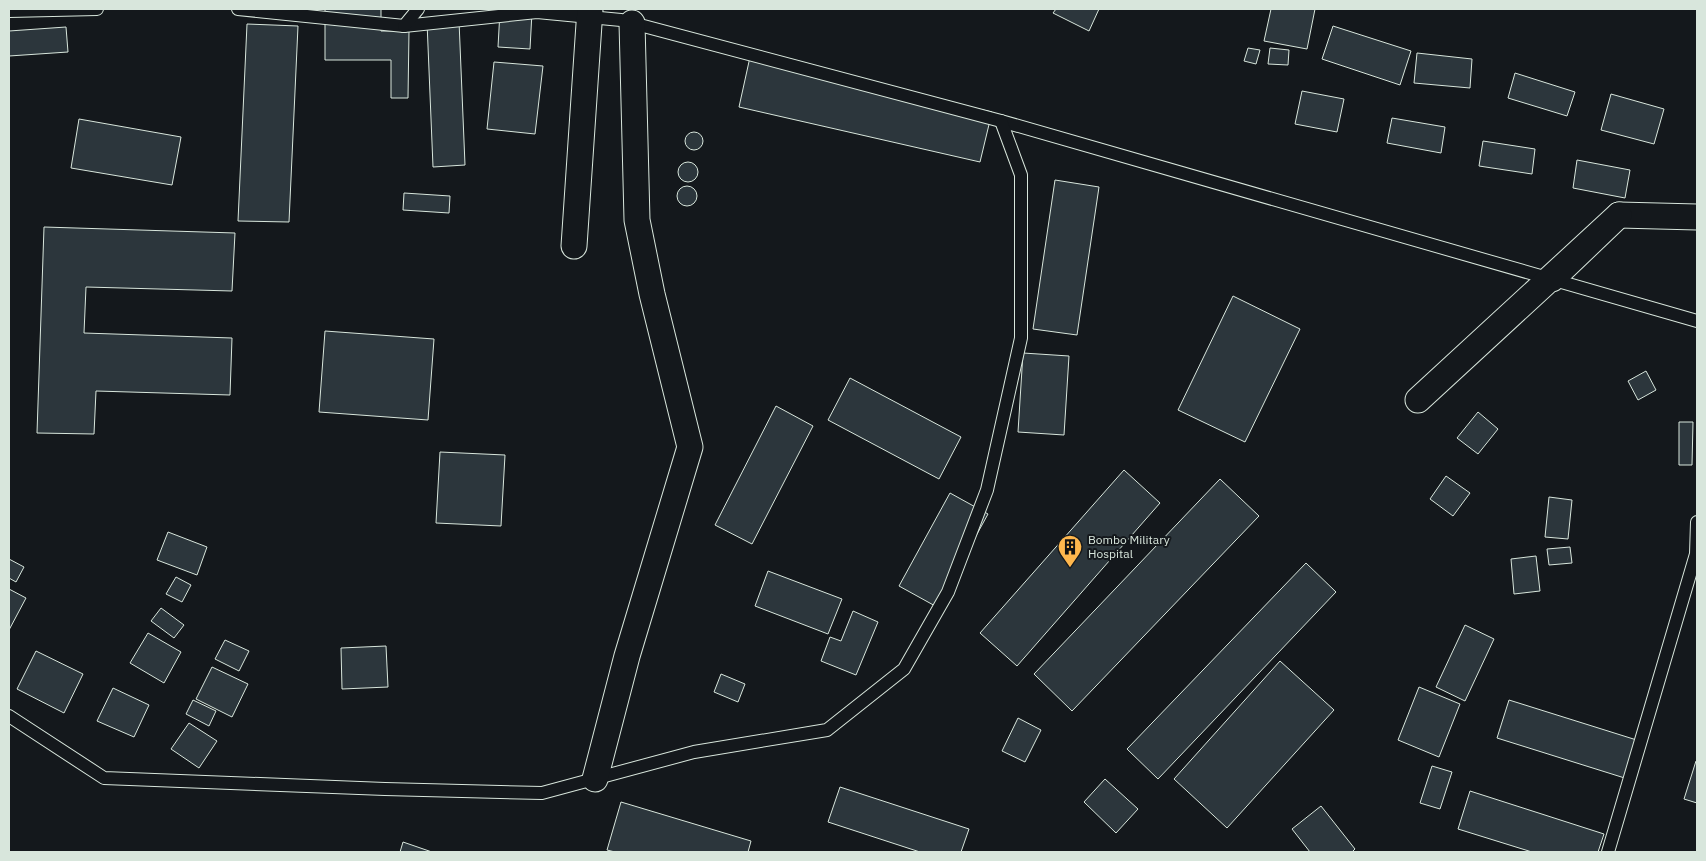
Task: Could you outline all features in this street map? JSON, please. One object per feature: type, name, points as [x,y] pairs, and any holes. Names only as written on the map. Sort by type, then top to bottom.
[{"type":"street","points":[[574,246],[591,13]]},
{"type":"street","points":[[595,779],[627,656],[690,447],[652,294],[637,220],[632,23]]},
{"type":"street","points":[[1552,279],[1619,215]]},
{"type":"street","points":[[1418,400],[1619,215],[1697,217]]},
{"type":"lane","points":[[9,11],[97,9]]},
{"type":"lane","points":[[238,9],[404,26],[537,12],[591,13],[1001,122],[1697,321]]},
{"type":"lane","points":[[404,26],[418,9]]},
{"type":"lane","points":[[9,716],[104,778],[542,793],[694,752],[827,730],[904,668],[948,592],[987,490],[1021,338],[1021,175],[1001,122]]},
{"type":"lane","points":[[1608,852],[1696,554],[1697,522]]},
{"type":"building","points":[[325,9],[381,9],[381,31],[409,31],[408,98],[391,98],[391,60],[325,60]]},
{"type":"building","points":[[1056,9],[1099,9],[1089,31],[1053,13]]},
{"type":"building","points":[[1271,9],[1315,9],[1307,49],[1264,41]]},
{"type":"building","points":[[500,11],[532,12],[530,49],[498,47]]},
{"type":"building","points":[[459,21],[465,165],[433,167],[427,22]]},
{"type":"building","points":[[247,24],[298,26],[289,222],[238,221]]},
{"type":"building","points":[[1333,26],[1411,51],[1400,85],[1322,59]]},
{"type":"building","points":[[66,27],[68,52],[9,56],[9,31]]},
{"type":"building","points":[[1248,48],[1260,50],[1256,64],[1244,61]]},
{"type":"building","points":[[1270,48],[1289,50],[1288,65],[1268,64]]},
{"type":"building","points":[[1417,53],[1472,59],[1470,88],[1414,83]]},
{"type":"building","points":[[750,57],[992,112],[980,162],[739,107]]},
{"type":"building","points":[[494,62],[543,66],[535,134],[487,129]]},
{"type":"building","points":[[1515,73],[1575,92],[1567,116],[1508,98]]},
{"type":"building","points":[[1302,91],[1344,99],[1337,132],[1295,124]]},
{"type":"building","points":[[1611,94],[1664,109],[1654,144],[1601,130]]},
{"type":"building","points":[[1392,118],[1445,127],[1441,153],[1387,143]]},
{"type":"building","points":[[79,119],[181,137],[172,185],[71,168]]},
{"type":"building","points":[[690,132],[698,132],[703,137],[701,148],[690,150],[685,145],[685,137]]},
{"type":"building","points":[[1483,141],[1535,149],[1532,174],[1479,166]]},
{"type":"building","points":[[1577,160],[1630,170],[1625,198],[1573,188]]},
{"type":"building","points":[[688,162],[695,165],[698,172],[695,179],[688,182],[681,179],[678,172],[681,165]]},
{"type":"building","points":[[1055,180],[1099,187],[1077,335],[1033,329]]},
{"type":"building","points":[[687,186],[694,189],[697,196],[694,203],[687,206],[680,203],[677,196],[680,189]]},
{"type":"building","points":[[404,193],[450,196],[449,213],[403,210]]},
{"type":"building","points":[[44,227],[235,233],[232,291],[86,287],[84,333],[232,338],[230,395],[96,391],[94,434],[37,433]]},
{"type":"building","points":[[1233,296],[1300,329],[1245,442],[1178,410]]},
{"type":"building","points":[[325,331],[434,339],[428,420],[319,412]]},
{"type":"building","points":[[1023,353],[1069,356],[1064,435],[1018,432]]},
{"type":"building","points":[[1646,371],[1656,390],[1638,400],[1628,381]]},
{"type":"building","points":[[850,378],[961,437],[939,479],[828,420]]},
{"type":"building","points":[[776,406],[813,426],[752,544],[715,525]]},
{"type":"building","points":[[1478,412],[1498,429],[1478,454],[1457,438]]},
{"type":"building","points":[[1679,422],[1693,422],[1692,465],[1679,465]]},
{"type":"building","points":[[440,452],[505,455],[501,526],[436,523]]},
{"type":"building","name":"Bombo Military Hospital","points":[[1124,470],[1160,503],[1017,666],[980,633]]},
{"type":"building","points":[[1446,476],[1470,493],[1453,516],[1430,499]]},
{"type":"building","points":[[1220,479],[1259,516],[1072,711],[1034,674]]},
{"type":"building","points":[[950,493],[988,514],[937,607],[899,586]]},
{"type":"building","points":[[1549,497],[1572,500],[1568,539],[1545,537]]},
{"type":"building","points":[[168,532],[207,547],[197,575],[157,560]]},
{"type":"building","points":[[1570,547],[1572,563],[1549,565],[1547,549]]},
{"type":"building","points":[[1536,556],[1540,591],[1514,594],[1511,559]]},
{"type":"building","points":[[9,559],[24,567],[16,582],[9,578]]},
{"type":"building","points":[[1306,563],[1336,592],[1158,779],[1127,749]]},
{"type":"building","points":[[768,571],[842,599],[828,634],[755,606]]},
{"type":"building","points":[[176,577],[191,585],[182,602],[166,594]]},
{"type":"building","points":[[9,589],[26,598],[9,630]]},
{"type":"building","points":[[161,608],[184,625],[174,638],[151,621]]},
{"type":"building","points":[[853,611],[878,622],[856,675],[821,661],[830,637],[841,641]]},
{"type":"building","points":[[1465,625],[1494,639],[1465,701],[1436,687]]},
{"type":"building","points":[[148,633],[181,652],[164,683],[130,663]]},
{"type":"building","points":[[225,640],[249,651],[239,671],[215,659]]},
{"type":"building","points":[[386,646],[388,687],[342,689],[341,648]]},
{"type":"building","points":[[36,651],[83,674],[64,713],[17,689]]},
{"type":"building","points":[[1280,661],[1334,710],[1227,828],[1174,779]]},
{"type":"building","points":[[212,667],[248,684],[232,717],[196,699]]},
{"type":"building","points":[[721,674],[745,684],[738,702],[714,692]]},
{"type":"building","points":[[1419,687],[1460,704],[1439,757],[1398,740]]},
{"type":"building","points":[[113,688],[149,705],[134,737],[97,721]]},
{"type":"building","points":[[193,700],[216,711],[209,726],[186,714]]},
{"type":"building","points":[[1509,700],[1643,742],[1631,780],[1497,738]]},
{"type":"building","points":[[1018,718],[1041,730],[1025,762],[1002,751]]},
{"type":"building","points":[[189,723],[217,741],[199,768],[171,749]]},
{"type":"building","points":[[1697,762],[1697,803],[1684,799]]},
{"type":"building","points":[[1432,766],[1452,772],[1440,809],[1420,803]]},
{"type":"building","points":[[1105,779],[1138,809],[1116,833],[1084,802]]},
{"type":"building","points":[[840,787],[969,829],[961,852],[920,852],[828,822]]},
{"type":"building","points":[[1470,791],[1604,834],[1598,852],[1532,852],[1458,829]]},
{"type":"building","points":[[621,802],[751,841],[748,852],[615,852],[607,850]]},
{"type":"building","points":[[1321,806],[1355,849],[1352,852],[1310,852],[1292,829]]},
{"type":"building","points":[[403,842],[432,852],[400,852]]},
{"type":"place","name":"Bombo Military Hospital","points":[[1070,568]]}]
